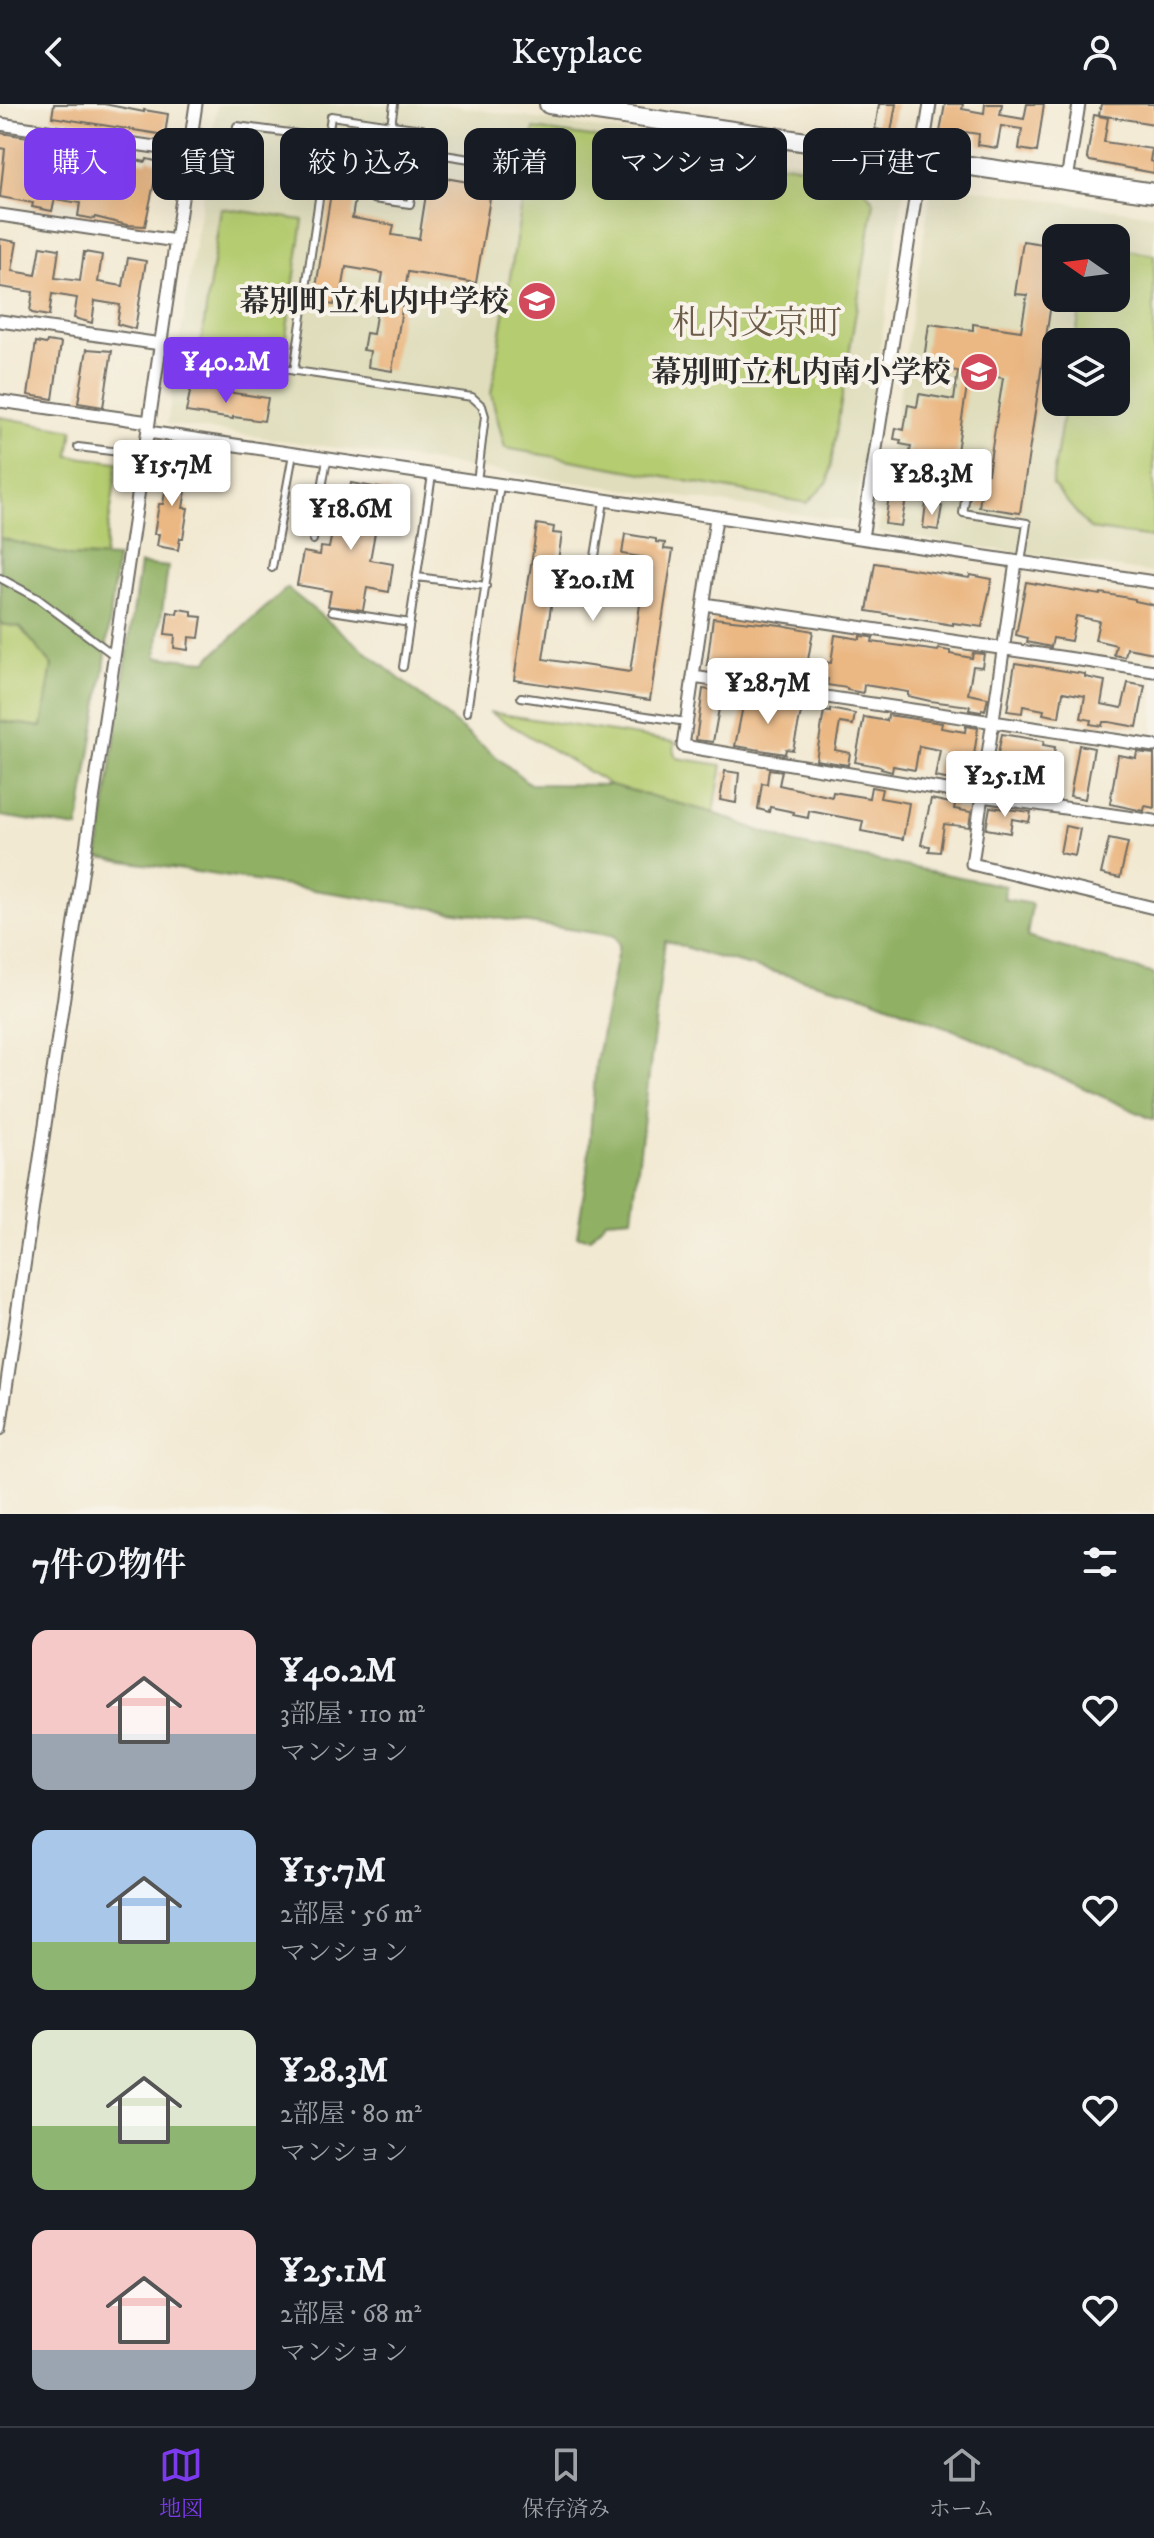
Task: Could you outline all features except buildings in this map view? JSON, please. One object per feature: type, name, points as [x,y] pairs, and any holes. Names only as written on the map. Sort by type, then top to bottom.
[{"type":"main road","points":[[549,104],[803,142]]},
{"type":"main road","points":[[971,166],[1154,193]]},
{"type":"street","points":[[193,128],[196,104]]},
{"type":"street","points":[[926,128],[930,104]]},
{"type":"street","points":[[1067,180],[1079,104]]},
{"type":"street","points":[[0,124],[152,147]]},
{"type":"street","points":[[0,1429],[2,1398],[182,200]]},
{"type":"street","points":[[862,538],[915,200]]},
{"type":"street","points":[[0,215],[176,241]]},
{"type":"street","points":[[0,321],[161,348]]},
{"type":"street","points":[[0,401],[293,454],[1154,582]]},
{"type":"street","points":[[716,518],[683,746],[1154,821]]},
{"type":"street","points":[[1019,562],[972,864],[1154,908]]},
{"type":"street","points":[[704,604],[1154,671]]},
{"type":"street","points":[[693,677],[1154,746]]},
{"type":"lane","points":[[387,128],[394,104]]},
{"type":"lane","points":[[329,128],[331,116],[415,128]]},
{"type":"lane","points":[[294,371],[319,200]]},
{"type":"lane","points":[[380,200],[410,204],[411,200]]},
{"type":"lane","points":[[161,348],[472,397],[482,406],[485,416],[477,482]]},
{"type":"lane","points":[[78,447],[144,455]]},
{"type":"lane","points":[[272,568],[293,454]]},
{"type":"lane","points":[[313,540],[327,459]]},
{"type":"lane","points":[[403,667],[432,475]]},
{"type":"lane","points":[[871,479],[966,495],[963,513],[1027,523],[1019,562]]},
{"type":"lane","points":[[467,712],[500,485]]},
{"type":"lane","points":[[590,587],[604,501]]},
{"type":"lane","points":[[417,577],[486,586]]},
{"type":"lane","points":[[0,578],[37,598],[115,656]]},
{"type":"lane","points":[[332,611],[410,623]]},
{"type":"lane","points":[[521,697],[686,722]]},
{"type":"shaded area","name":"幕別町立札内中学校","points":[[217,104],[442,104],[592,128],[592,200],[787,200],[787,159],[803,162],[803,200],[903,200],[854,522],[167,424],[202,200],[264,200],[264,128],[213,128]]},
{"type":"shaded area","name":"幕別町立札内南小学校","points":[[971,189],[1154,215],[1154,573],[878,532],[929,200],[971,200]]},
{"type":"green space","points":[[576,135],[592,137],[592,200],[787,200],[787,165],[803,167],[803,200],[874,202],[828,482],[807,503],[505,448],[491,394],[522,200],[576,200]]},
{"type":"green space","points":[[221,208],[303,220],[283,356],[201,344]]},
{"type":"green space","points":[[1130,251],[1154,255],[1154,538],[1090,529],[1052,484],[1063,416],[1130,416],[1130,328],[1077,328],[1080,312],[1130,312]]},
{"type":"green space","points":[[0,417],[73,430],[69,456],[118,462],[104,557],[70,556],[0,538]]},
{"type":"green space","points":[[0,538],[70,556],[117,558],[104,670],[78,828],[0,816],[0,721],[42,727],[52,665],[20,627],[0,624]]},
{"type":"green space","points":[[140,564],[168,567],[156,657],[206,661],[287,588],[530,784],[611,785],[714,813],[795,844],[1005,886],[1004,899],[1032,904],[1027,937],[1154,974],[1154,1120],[969,1036],[865,995],[708,955],[665,940],[632,1218],[606,1220],[590,1238],[577,1236],[587,1173],[596,1062],[619,945],[614,936],[98,857]]},
{"type":"green space","points":[[0,624],[20,627],[52,665],[42,727],[0,721]]},
{"type":"green space","points":[[489,712],[675,742],[677,758],[722,765],[714,813],[611,785]]},
{"type":"place","name":"幕別町立札内中学校","points":[[537,301]]},
{"type":"place","name":"幕別町立札内南小学校","points":[[979,372]]},
{"type":"district","name":"札内文京町","points":[[757,322]]}]
